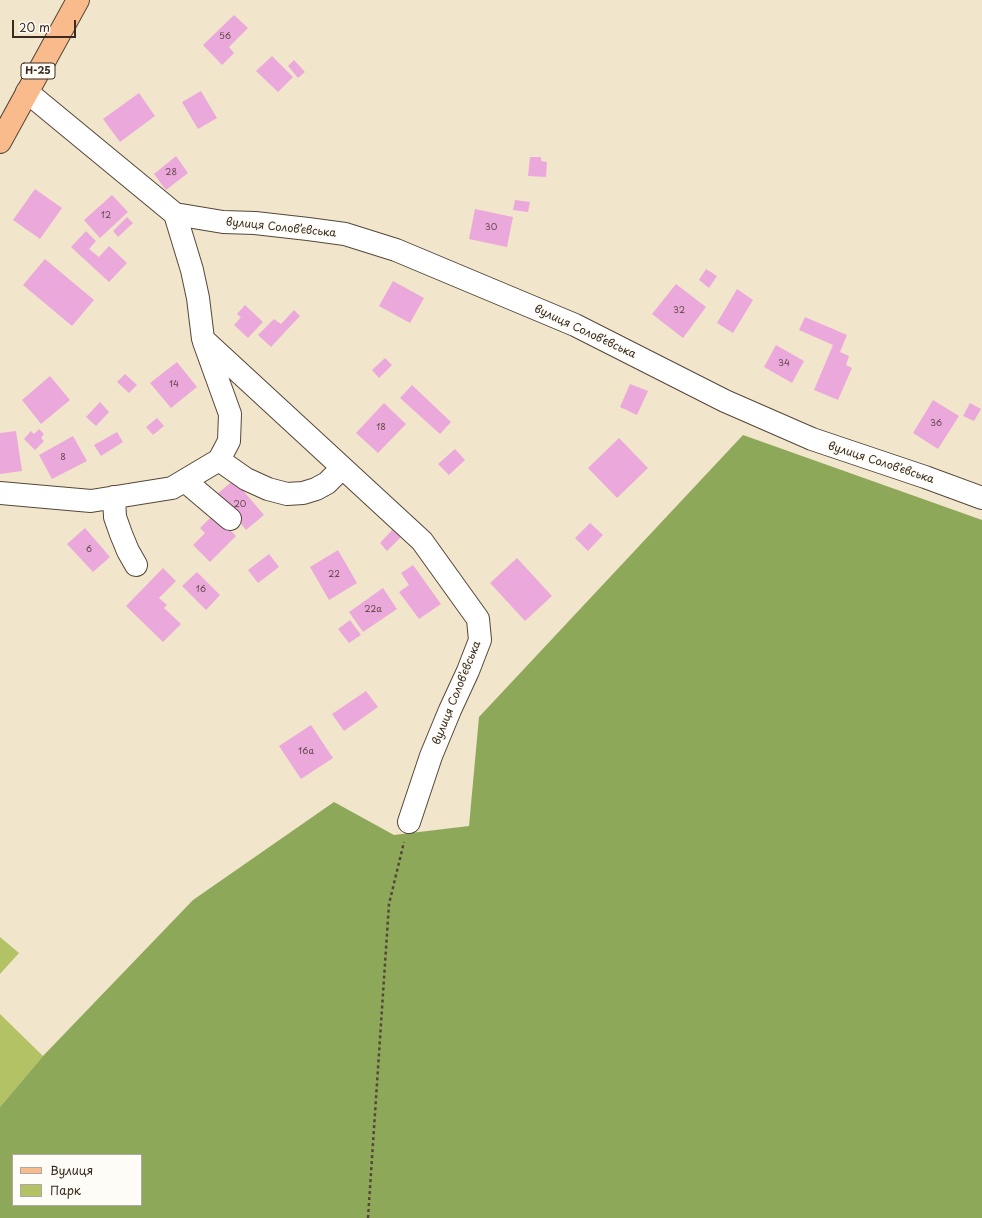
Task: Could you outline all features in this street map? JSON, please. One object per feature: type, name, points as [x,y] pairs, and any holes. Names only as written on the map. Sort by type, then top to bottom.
[{"type":"main road","name":"Н-25","points":[[0,142],[78,0]]},
{"type":"street","points":[[0,493],[91,501],[172,488],[219,460],[229,441],[230,414],[202,339],[198,298],[192,270],[175,214],[27,92]]},
{"type":"street","name":"вулиця Соловʼєвська","points":[[175,214],[223,222],[263,224],[345,234],[396,250],[575,325],[725,401],[812,439],[982,498]]},
{"type":"street","name":"вулиця Соловʼєвська","points":[[202,339],[422,541],[478,619],[480,640],[468,672],[434,749],[410,822]]},
{"type":"street","points":[[219,460],[246,479],[268,489],[287,494],[303,493],[316,489],[327,483],[342,468]]},
{"type":"street","points":[[185,481],[230,519]]},
{"type":"street","points":[[114,497],[116,517],[121,534],[136,565]]},
{"type":"path","points":[[368,1218],[389,904],[410,822]]},
{"type":"green space","points":[[743,435],[982,520],[982,1218],[0,1218],[0,1107],[43,1056],[193,900],[334,802],[394,835],[469,826],[479,717]]},
{"type":"green space","points":[[0,937],[19,953],[0,974]]},
{"type":"green space","points":[[0,1014],[43,1056],[0,1107]]},
{"type":"building","points":[[234,15],[248,28],[229,47],[234,53],[222,65],[203,45]]},
{"type":"building","points":[[272,56],[293,77],[278,92],[256,71]]},
{"type":"building","points":[[294,60],[305,72],[298,78],[288,66]]},
{"type":"building","points":[[201,91],[217,118],[198,129],[182,102]]},
{"type":"building","points":[[139,93],[155,116],[120,142],[103,119]]},
{"type":"building","points":[[176,156],[188,173],[166,190],[154,174]]},
{"type":"building","points":[[530,157],[541,157],[541,161],[547,162],[546,177],[528,176]]},
{"type":"building","points":[[35,189],[62,208],[40,239],[13,220]]},
{"type":"building","points":[[112,195],[128,212],[100,238],[84,220]]},
{"type":"building","points":[[515,200],[530,202],[528,212],[513,210]]},
{"type":"building","points":[[475,209],[513,217],[507,247],[469,239]]},
{"type":"building","points":[[127,217],[133,223],[118,237],[113,231]]},
{"type":"building","points":[[86,231],[96,241],[89,249],[99,257],[109,246],[127,263],[109,282],[71,247]]},
{"type":"building","points":[[45,259],[94,300],[72,326],[23,285]]},
{"type":"building","points":[[706,269],[717,276],[709,288],[699,280]]},
{"type":"building","points":[[393,281],[424,298],[410,323],[379,306]]},
{"type":"building","points":[[676,284],[706,307],[683,338],[652,314]]},
{"type":"building","points":[[737,289],[753,300],[733,333],[717,323]]},
{"type":"building","points":[[245,305],[263,322],[248,338],[234,325],[241,317],[237,314]]},
{"type":"building","points":[[294,310],[300,316],[271,347],[258,335],[274,319],[281,324]]},
{"type":"building","points":[[805,317],[847,335],[840,352],[849,356],[846,365],[852,368],[838,400],[814,390],[833,345],[799,330]]},
{"type":"building","points":[[776,345],[804,361],[792,383],[764,367]]},
{"type":"building","points":[[385,358],[392,365],[379,378],[372,370]]},
{"type":"building","points":[[177,362],[197,387],[171,408],[150,383]]},
{"type":"building","points":[[125,374],[137,385],[129,393],[117,382]]},
{"type":"building","points":[[50,376],[70,400],[41,424],[22,400]]},
{"type":"building","points":[[630,384],[648,391],[637,415],[620,407]]},
{"type":"building","points":[[412,385],[451,422],[440,434],[400,398]]},
{"type":"building","points":[[933,400],[959,416],[938,449],[913,433]]},
{"type":"building","points":[[100,402],[109,412],[96,426],[86,417]]},
{"type":"building","points":[[384,403],[406,424],[378,453],[356,433]]},
{"type":"building","points":[[970,403],[981,409],[974,421],[963,416]]},
{"type":"building","points":[[157,418],[164,426],[153,435],[146,427]]},
{"type":"building","points":[[39,429],[44,434],[41,438],[44,441],[35,450],[24,439],[31,431],[34,434]]},
{"type":"building","points":[[16,431],[22,471],[0,474],[0,433]]},
{"type":"building","points":[[117,432],[123,442],[101,456],[94,445]]},
{"type":"building","points":[[73,436],[87,461],[52,479],[39,455]]},
{"type":"building","points":[[619,438],[648,468],[617,498],[588,468]]},
{"type":"building","points":[[455,449],[465,460],[449,475],[438,464]]},
{"type":"building","points":[[234,480],[264,515],[246,530],[217,494]]},
{"type":"building","points":[[214,514],[236,536],[210,562],[193,545],[205,533],[200,528]]},
{"type":"building","points":[[590,523],[603,535],[588,551],[575,538]]},
{"type":"building","points":[[85,528],[110,557],[93,572],[67,544]]},
{"type":"building","points":[[393,529],[401,537],[387,551],[380,543]]},
{"type":"building","points":[[338,550],[357,583],[329,600],[310,567]]},
{"type":"building","points":[[269,554],[279,567],[258,583],[248,570]]},
{"type":"building","points":[[517,558],[552,596],[525,621],[490,583]]},
{"type":"building","points":[[413,565],[441,604],[419,619],[399,592],[409,585],[401,573]]},
{"type":"building","points":[[163,568],[176,581],[159,598],[167,605],[164,608],[181,624],[163,642],[126,606]]},
{"type":"building","points":[[197,572],[220,595],[206,610],[182,586]]},
{"type":"building","points":[[383,588],[397,609],[363,632],[349,612]]},
{"type":"building","points":[[350,620],[361,635],[349,643],[338,629]]},
{"type":"building","points":[[366,691],[378,707],[344,731],[332,714]]},
{"type":"building","points":[[311,725],[333,758],[301,779],[279,746]]}]
